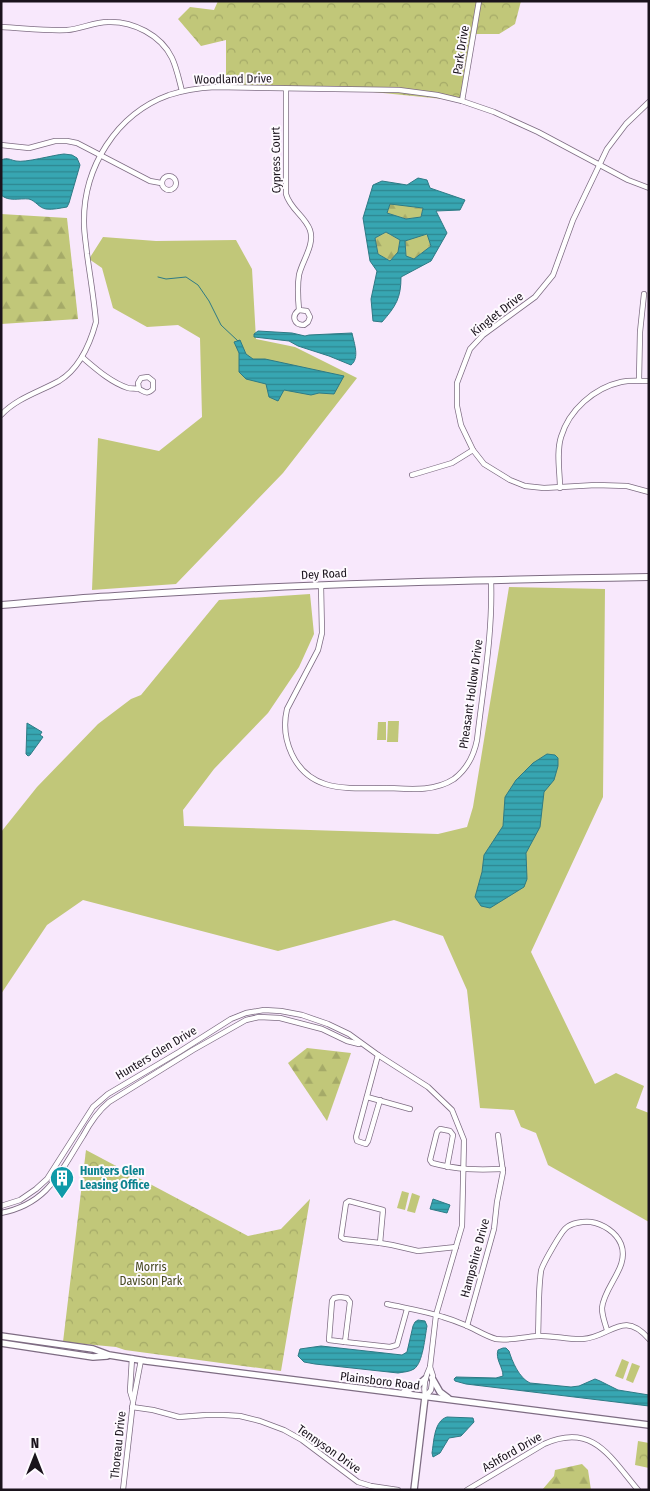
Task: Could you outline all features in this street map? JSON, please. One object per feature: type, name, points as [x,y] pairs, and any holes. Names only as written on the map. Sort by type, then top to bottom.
[{"type":"main road","name":"Dey Road","points":[[1,605],[114,596],[320,585],[649,578]]},
{"type":"street","name":"Park Drive","points":[[462,101],[479,1]]},
{"type":"street","points":[[1,27],[66,30],[107,22],[134,25],[146,31],[165,46],[172,56],[182,91]]},
{"type":"street","name":"Woodland Drive","points":[[1,415],[23,398],[61,380],[82,356],[96,322],[84,225],[84,205],[87,187],[110,139],[126,121],[146,106],[167,95],[195,88],[215,87],[399,90],[437,95],[494,112],[538,132],[628,180],[649,188]]},
{"type":"street","name":"Cypress Court","points":[[286,89],[286,194],[291,205],[307,225],[311,234],[309,249],[298,280],[299,310]]},
{"type":"street","name":"Kinglet Drive","points":[[649,102],[626,124],[607,149],[573,220],[553,275],[535,297],[483,335],[470,350],[457,383],[457,406],[461,425],[473,450],[484,464],[510,480],[525,486],[544,488],[596,485],[627,486],[649,492]]},
{"type":"street","points":[[1,145],[29,148],[54,141],[77,143],[150,181],[161,184]]},
{"type":"street","points":[[638,380],[644,294]]},
{"type":"street","points":[[82,356],[95,369],[118,384],[128,388],[139,389]]},
{"type":"street","points":[[560,488],[558,453],[561,437],[573,412],[582,403],[610,385],[623,381],[649,381]]},
{"type":"street","points":[[412,475],[452,463],[473,450]]},
{"type":"street","name":"Pheasant Hollow Drive","points":[[320,585],[322,633],[318,650],[287,709],[285,719],[289,748],[296,762],[303,770],[312,778],[324,784],[338,787],[420,789],[438,787],[453,779],[462,772],[475,752],[478,740],[491,618],[491,580]]},
{"type":"street","name":"Hunters Glen Drive","points":[[1,1206],[20,1200],[36,1190],[47,1179],[93,1107],[108,1094],[231,1019],[246,1013],[264,1010],[302,1015],[328,1024],[349,1034],[361,1044],[428,1087],[452,1110],[464,1140],[462,1226],[436,1315],[430,1367]]},
{"type":"street","name":"Hunters Glen Drive","points":[[1,1213],[23,1206],[35,1200],[46,1191],[62,1170],[99,1111],[109,1102],[246,1020],[259,1017],[280,1018],[315,1027],[347,1041],[361,1044]]},
{"type":"street","points":[[378,1055],[356,1137],[357,1140],[366,1144],[380,1100]]},
{"type":"street","points":[[367,1097],[410,1109]]},
{"type":"street","points":[[447,1167],[453,1135],[440,1129],[437,1132],[430,1160],[432,1163],[447,1167],[464,1170],[503,1169]]},
{"type":"street","name":"Hampshire Drive","points":[[467,1326],[494,1229],[503,1169],[498,1135]]},
{"type":"street","points":[[380,1243],[383,1210],[347,1202],[340,1237],[344,1240],[380,1243],[418,1251],[456,1247]]},
{"type":"street","points":[[538,1336],[542,1266],[566,1228],[581,1222],[597,1223],[607,1228],[615,1234],[621,1244],[621,1265],[604,1300],[602,1309],[607,1330]]},
{"type":"street","points":[[345,1342],[350,1302],[347,1298],[334,1298],[332,1301],[329,1340],[345,1342],[390,1346],[397,1345],[407,1309]]},
{"type":"street","points":[[387,1304],[436,1315],[495,1338],[512,1340],[538,1336],[582,1339],[625,1325],[634,1327],[648,1335]]},
{"type":"street","name":"Plainsboro Road","points":[[1,1336],[93,1349],[109,1355],[141,1360],[649,1425]]},
{"type":"street","name":"Plainsboro Road","points":[[1,1344],[93,1357],[109,1355]]},
{"type":"street","name":"Thoreau Drive","points":[[132,1358],[130,1391],[133,1404]]},
{"type":"street","name":"Thoreau Drive","points":[[123,1490],[133,1404],[141,1360]]},
{"type":"street","points":[[426,1396],[431,1390],[432,1378],[430,1367]]},
{"type":"street","points":[[414,1490],[426,1396],[424,1389],[425,1379],[430,1367]]},
{"type":"street","points":[[432,1378],[440,1392],[450,1400]]},
{"type":"street","points":[[399,1393],[408,1391],[425,1379]]},
{"type":"street","name":"Tennyson Drive","points":[[133,1404],[179,1418],[215,1415],[240,1416],[260,1421],[284,1430],[302,1440],[352,1478],[370,1488],[398,1490]]},
{"type":"street","name":"Ashford Drive","points":[[467,1490],[544,1444],[565,1437],[578,1437],[592,1441],[601,1447],[638,1490]]},
{"type":"green space","points":[[218,1],[521,1],[515,24],[499,34],[474,34],[463,101],[343,89],[226,88],[226,40],[201,46],[178,19],[190,7],[214,10]]},
{"type":"green space","points":[[390,203],[423,208],[421,217],[406,219],[387,213]]},
{"type":"green space","points":[[1,214],[67,218],[78,319],[1,324]]},
{"type":"green space","points":[[386,232],[400,240],[398,252],[390,261],[378,254],[375,238]]},
{"type":"green space","points":[[427,233],[431,246],[413,260],[406,256],[405,241]]},
{"type":"green space","points":[[103,237],[156,241],[236,240],[252,269],[256,339],[295,347],[357,378],[283,473],[176,584],[92,590],[98,438],[159,451],[202,417],[200,338],[178,325],[147,327],[113,308],[102,268],[89,259]]},
{"type":"green space","points":[[509,587],[605,589],[603,797],[531,952],[595,1084],[616,1073],[644,1086],[636,1108],[649,1113],[649,1222],[548,1165],[536,1133],[521,1127],[514,1110],[480,1108],[467,990],[443,936],[394,920],[278,951],[83,900],[47,925],[1,994],[1,832],[37,787],[98,724],[131,699],[141,695],[219,600],[310,594],[314,634],[299,667],[268,713],[214,769],[183,810],[184,826],[438,834],[467,827],[473,807]]},
{"type":"green space","points":[[388,721],[399,721],[398,742],[387,742]]},
{"type":"green space","points":[[378,722],[386,722],[386,740],[377,740]]},
{"type":"green space","points":[[307,1048],[351,1053],[327,1121],[288,1063]]},
{"type":"green space","name":"Morris Davison Park","points":[[86,1150],[248,1236],[281,1229],[310,1199],[281,1371],[125,1350],[116,1347],[63,1342]]},
{"type":"green space","points":[[402,1191],[409,1193],[405,1210],[397,1208]]},
{"type":"green space","points":[[412,1193],[420,1196],[415,1213],[407,1211]]},
{"type":"green space","points":[[622,1359],[629,1362],[623,1379],[615,1376]]},
{"type":"green space","points":[[632,1363],[640,1366],[633,1383],[626,1380]]},
{"type":"green space","points":[[638,1441],[649,1443],[649,1468],[635,1465]]},
{"type":"green space","points":[[582,1464],[588,1470],[591,1490],[542,1490],[554,1476],[555,1470]]},
{"type":"water","points":[[64,154],[77,158],[80,165],[67,207],[46,209],[29,199],[11,199],[1,195],[1,160],[26,161]]},
{"type":"water","points":[[418,178],[427,180],[430,188],[465,200],[460,210],[436,211],[447,233],[431,261],[401,277],[399,296],[391,311],[382,322],[373,321],[371,299],[377,271],[370,261],[363,218],[373,185],[382,181],[407,185]],"holes":[[[390,204],[423,208],[421,217],[406,219],[387,213]],[[386,232],[400,240],[398,252],[390,261],[378,254],[375,238]],[[427,234],[431,246],[414,259],[406,256],[405,241]]]},
{"type":"water","points":[[258,331],[292,333],[305,336],[352,333],[356,350],[354,362],[351,365],[289,341],[254,337],[254,334]]},
{"type":"water","points":[[240,340],[246,354],[253,359],[265,359],[344,376],[334,394],[319,393],[311,395],[284,390],[278,401],[269,397],[266,384],[246,379],[239,372],[239,353],[234,342]]},
{"type":"water","points":[[27,723],[42,732],[40,735],[43,737],[28,756],[26,754]]},
{"type":"water","points":[[547,754],[555,755],[558,758],[558,766],[554,780],[544,792],[540,827],[526,853],[527,879],[524,887],[490,908],[481,906],[475,897],[482,872],[484,855],[503,826],[505,797],[516,780],[533,763]]},
{"type":"water","points":[[433,1199],[450,1205],[447,1213],[430,1209]]},
{"type":"water","points":[[418,1320],[425,1321],[427,1326],[420,1361],[410,1371],[398,1373],[315,1364],[304,1362],[298,1356],[300,1349],[321,1346],[402,1355],[407,1352],[413,1326]]},
{"type":"water","points":[[503,1348],[509,1351],[519,1373],[530,1383],[571,1387],[579,1386],[595,1379],[618,1390],[649,1395],[649,1406],[466,1384],[455,1381],[456,1377],[496,1378],[503,1376],[497,1353],[498,1350]]},
{"type":"water","points":[[447,1417],[473,1418],[474,1422],[461,1436],[449,1438],[440,1453],[433,1457],[435,1432],[439,1423]]},
{"type":"waterway","points":[[158,277],[166,279],[186,277],[198,285],[209,301],[221,325],[238,341]]},
{"type":"place","name":"Hunters Glen Leasing Office","points":[[62,1199]]}]
